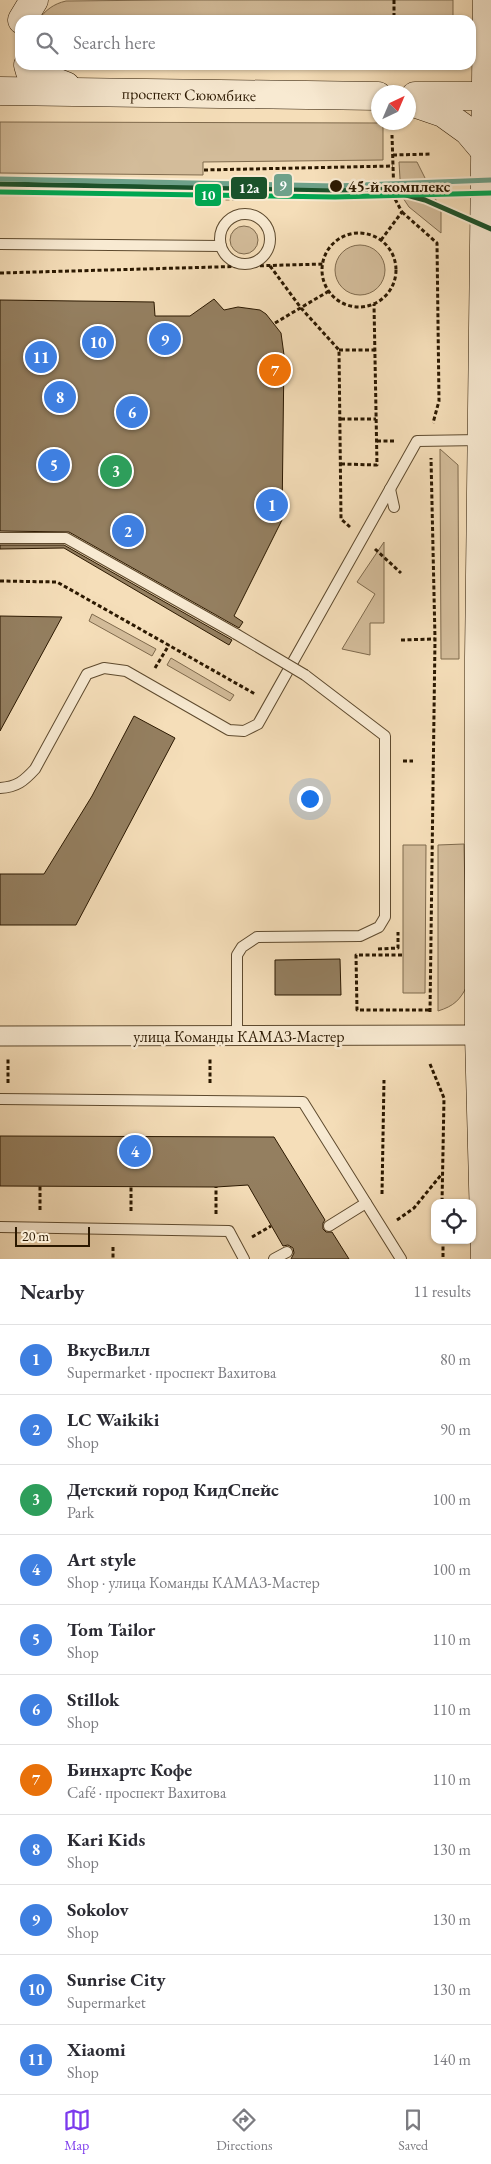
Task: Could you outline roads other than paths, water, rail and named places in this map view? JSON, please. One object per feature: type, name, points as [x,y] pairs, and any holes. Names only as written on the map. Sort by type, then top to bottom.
[{"type":"main road","points":[[25,15],[34,0]]},
{"type":"main road","points":[[487,0],[488,96],[484,150],[479,657],[478,1035],[487,1250]]},
{"type":"main road","points":[[29,70],[30,72],[83,93]]},
{"type":"main road","name":"проспект Сююмбике","points":[[0,91],[371,96]]},
{"type":"main road","points":[[416,96],[488,96]]},
{"type":"main road","points":[[416,104],[443,113],[468,131],[484,150]]},
{"type":"main road","points":[[479,657],[491,600]]},
{"type":"street","name":"улица Команды КАМАЗ-Мастер","points":[[4,1036],[478,1035]]},
{"type":"lane","points":[[248,214],[256,216],[267,227],[270,235],[267,251],[256,262],[248,264],[232,261],[226,256],[221,246],[221,232],[225,224],[239,215],[248,214]]},
{"type":"lane","points":[[0,244],[221,246]]},
{"type":"lane","points":[[0,788],[20,784],[35,769],[87,674],[104,668],[126,671],[229,730],[236,732],[251,729],[258,724],[417,441],[482,440]]},
{"type":"lane","points":[[390,489],[394,507]]},
{"type":"lane","points":[[0,538],[66,538],[305,675],[385,736],[385,917],[379,927],[360,936],[267,936],[249,941],[237,954],[237,1036]]},
{"type":"lane","points":[[4,1099],[303,1102],[401,1259]]},
{"type":"lane","points":[[329,1226],[366,1204]]},
{"type":"lane","points":[[0,1227],[229,1231],[244,1259]]},
{"type":"lane","points":[[274,1259],[286,1252]]},
{"type":"place","name":"45-й комплекс","points":[[336,186]]},
{"type":"place","name":"Sokolov","points":[[165,339]]},
{"type":"place","name":"Sunrise City","points":[[98,342]]},
{"type":"place","name":"Xiaomi","points":[[41,357]]},
{"type":"place","name":"Бинхартс Кофе","points":[[275,370]]},
{"type":"place","name":"Kari Kids","points":[[60,397]]},
{"type":"place","name":"Stillok","points":[[132,412]]},
{"type":"place","name":"Tom Tailor","points":[[54,465]]},
{"type":"place","name":"Детский город КидСпейс","points":[[116,471]]},
{"type":"place","name":"ВкусВилл","points":[[272,505]]},
{"type":"place","name":"LC Waikiki","points":[[128,531]]},
{"type":"place","name":"Art style","points":[[135,1151]]}]
